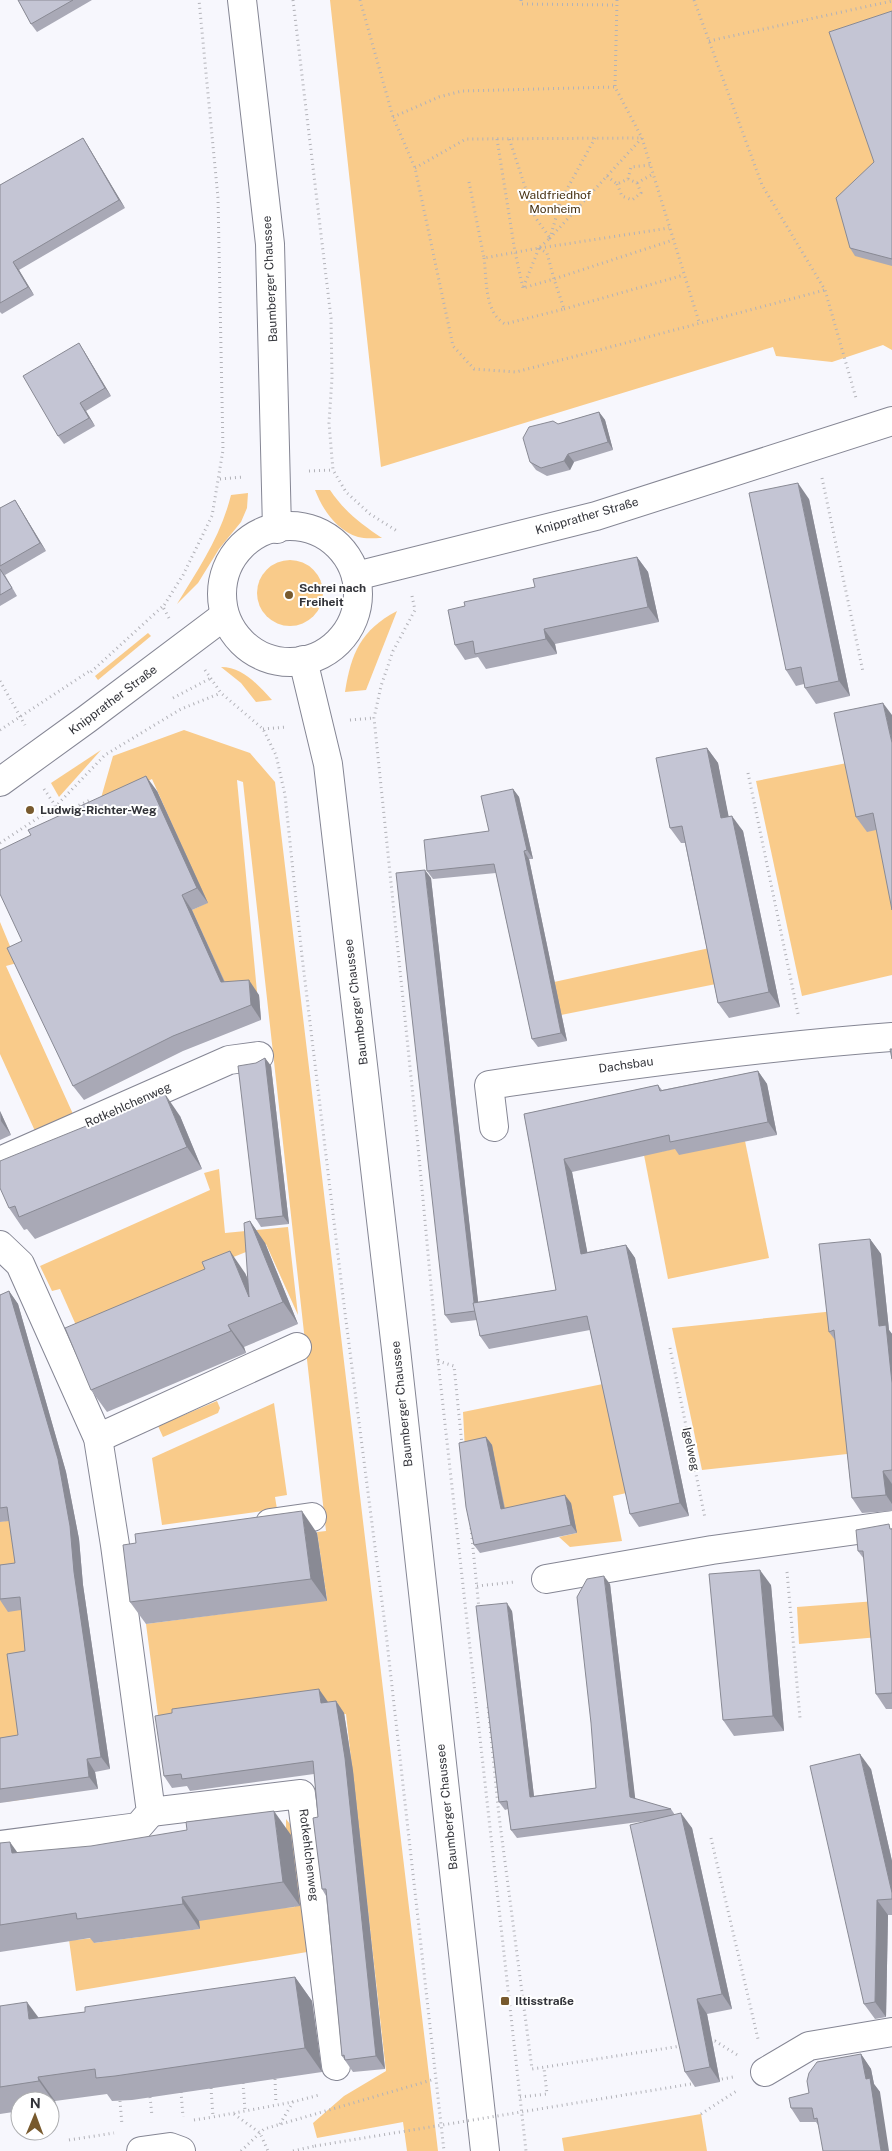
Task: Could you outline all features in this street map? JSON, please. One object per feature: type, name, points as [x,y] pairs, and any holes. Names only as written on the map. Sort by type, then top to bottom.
[{"type":"street","name":"Baumberger Chaussee","points":[[242,0],[270,244],[277,529]]},
{"type":"street","name":"Knipprather Straße","points":[[356,576],[596,516],[892,421]]},
{"type":"street","points":[[298,527],[317,533],[334,543],[348,557],[356,576],[359,598],[354,620],[342,639],[324,653],[303,660],[279,661],[255,654],[236,638],[224,616],[220,594],[225,570],[237,551],[255,536],[277,529],[298,527]]},
{"type":"street","name":"Knipprather Straße","points":[[0,782],[34,759],[224,616]]},
{"type":"street","name":"Baumberger Chaussee","points":[[303,660],[328,764],[399,1368],[485,2151]]},
{"type":"street","name":"Dachsbau","points":[[494,1127],[489,1085],[641,1062],[805,1044],[892,1037]]},
{"type":"street","name":"Rotkehlchenweg","points":[[0,1160],[229,1060],[259,1056]]},
{"type":"street","points":[[0,1245],[20,1264],[98,1438],[115,1545],[151,1812],[138,1827],[0,1846]]},
{"type":"street","points":[[98,1438],[297,1347]]},
{"type":"street","points":[[243,1527],[312,1516]]},
{"type":"street","points":[[546,1579],[712,1550],[892,1525]]},
{"type":"street","points":[[115,1545],[144,1541]]},
{"type":"street","name":"Rotkehlchenweg","points":[[151,1812],[301,1794],[336,2066]]},
{"type":"street","points":[[765,2072],[809,2046],[892,2032]]},
{"type":"street","points":[[141,2151],[170,2147],[181,2151]]},
{"type":"path","points":[[199,0],[218,198],[224,450],[212,516],[183,575],[162,607],[221,693],[263,729],[276,755],[285,795],[342,1286],[386,1633],[444,2151]]},
{"type":"path","points":[[293,0],[331,318],[332,378],[329,423],[333,470],[346,492],[370,514],[397,531],[415,610],[392,651],[381,686],[374,718],[438,1361],[526,2151]]},
{"type":"path","points":[[360,0],[393,117],[415,168],[453,346],[474,369],[516,372],[825,290]]},
{"type":"path","points":[[521,0],[521,4],[617,5]]},
{"type":"path","points":[[617,0],[615,87],[642,138],[699,322]]},
{"type":"path","points":[[694,0],[762,185],[825,290],[864,430]]},
{"type":"path","points":[[709,41],[892,1]]},
{"type":"path","points":[[393,117],[439,97],[462,91],[615,87]]},
{"type":"path","points":[[509,138],[535,217],[550,238]]},
{"type":"path","points":[[550,238],[561,200],[595,138]]},
{"type":"path","points":[[415,168],[466,139],[642,138]]},
{"type":"path","points":[[523,288],[539,248],[642,138]]},
{"type":"path","points":[[497,139],[515,252],[523,288]]},
{"type":"path","points":[[628,179],[631,167],[650,165]]},
{"type":"path","points":[[637,183],[653,174]]},
{"type":"path","points":[[607,176],[617,184],[622,196],[632,200],[641,193],[637,183],[628,179],[617,184]]},
{"type":"path","points":[[469,182],[484,258],[489,303],[496,319],[505,324],[684,275]]},
{"type":"path","points":[[484,258],[669,228]]},
{"type":"path","points":[[523,288],[673,240]]},
{"type":"path","points":[[539,248],[547,253],[564,309]]},
{"type":"path","points":[[815,446],[863,672]]},
{"type":"path","points":[[0,730],[97,666]]},
{"type":"path","points":[[0,681],[20,716],[34,759],[61,814],[90,800],[91,805],[71,815]]},
{"type":"path","points":[[0,843],[56,806],[105,755],[181,709],[221,693]]},
{"type":"path","points":[[748,773],[805,1044]]},
{"type":"path","points":[[417,1135],[425,1134]]},
{"type":"path","name":"Igelweg","points":[[670,1348],[712,1550]]},
{"type":"path","points":[[438,1361],[454,1366],[463,1452]]},
{"type":"path","points":[[470,1519],[480,1614]]},
{"type":"path","points":[[784,1539],[800,1718]]},
{"type":"path","points":[[488,1701],[499,1816],[532,2069],[686,2045]]},
{"type":"path","points":[[710,1838],[765,2072]]},
{"type":"path","points":[[706,2042],[715,2041],[765,2072]]},
{"type":"path","points":[[211,2088],[214,2117],[319,2096],[336,2066]]},
{"type":"path","points":[[520,2097],[547,2094],[544,2068]]},
{"type":"path","points":[[701,2114],[765,2072]]},
{"type":"path","points":[[241,2151],[264,2129],[435,2078]]},
{"type":"path","points":[[275,2079],[276,2104]]},
{"type":"path","points":[[293,2151],[702,2082]]},
{"type":"path","points":[[243,2083],[245,2110]]},
{"type":"path","points":[[181,2092],[184,2122]]},
{"type":"path","points":[[150,2097],[152,2116]]},
{"type":"path","points":[[120,2101],[123,2131]]},
{"type":"path","points":[[280,2124],[293,2102]]},
{"type":"path","points":[[233,2113],[260,2133],[268,2151]]},
{"type":"green space","name":"Waldfriedhof Monheim","points":[[330,0],[892,0],[892,350],[883,345],[832,362],[776,356],[773,347],[381,467]]},
{"type":"green space","points":[[315,490],[330,490],[353,517],[382,538],[361,538],[343,530],[326,512]]},
{"type":"green space","points":[[248,493],[247,508],[241,522],[219,549],[198,583],[177,604],[215,538],[231,495]]},
{"type":"green space","points":[[290,560],[303,563],[313,570],[320,580],[323,593],[320,606],[313,616],[303,623],[290,626],[277,623],[267,616],[260,606],[257,593],[260,580],[267,570],[277,563]]},
{"type":"green space","points":[[397,611],[366,690],[345,692],[347,678],[360,644],[375,626]]},
{"type":"green space","points":[[148,633],[151,636],[98,680],[95,676]]},
{"type":"green space","points":[[221,667],[243,673],[256,683],[272,700],[256,702],[241,683]]},
{"type":"green space","points":[[184,730],[250,753],[275,782],[438,2151],[407,2151],[403,2122],[317,2138],[313,2123],[344,2096],[386,2071],[346,1714],[329,1716],[327,1702],[163,1753],[146,1624],[327,1600],[317,1532],[326,1531],[243,782],[237,780],[257,992],[230,994],[192,910],[207,903],[152,779],[99,805],[113,756]]},
{"type":"green space","points":[[101,750],[59,797],[51,783]]},
{"type":"green space","points":[[852,762],[884,829],[892,870],[892,975],[802,996],[756,781]]},
{"type":"green space","points":[[0,922],[17,963],[6,966],[73,1114],[35,1131],[0,1054]]},
{"type":"green space","points":[[714,947],[721,983],[561,1015],[554,982]]},
{"type":"green space","points":[[745,1141],[769,1258],[668,1279],[644,1155],[678,1148]]},
{"type":"green space","points":[[219,1169],[225,1233],[288,1227],[298,1315],[266,1244],[206,1268],[208,1273],[79,1332],[60,1289],[52,1291],[40,1266],[210,1190],[204,1173]]},
{"type":"green space","points":[[835,1311],[856,1453],[702,1470],[672,1328]]},
{"type":"green space","points":[[608,1383],[631,1492],[613,1496],[622,1541],[570,1547],[559,1537],[577,1533],[505,1517],[490,1446],[465,1451],[463,1412]]},
{"type":"green space","points":[[217,1401],[220,1408],[218,1413],[163,1437],[158,1426]]},
{"type":"green space","points":[[274,1403],[287,1495],[275,1497],[277,1509],[162,1525],[152,1458]]},
{"type":"green space","points":[[16,1519],[29,1609],[32,1782],[35,1798],[4,1802],[0,1775],[0,1522]]},
{"type":"green space","points":[[876,1601],[879,1637],[799,1644],[797,1607]]},
{"type":"green space","points":[[286,1819],[294,1829],[307,1952],[76,1991],[58,1859],[68,1884],[76,1940],[93,1938],[94,1943],[139,1937],[139,1933],[161,1933],[182,1927],[183,1931],[200,1929],[198,1915],[295,1907],[286,1836]]},
{"type":"green space","points":[[701,2114],[707,2151],[564,2151],[562,2138]]},
{"type":"building","points":[[18,0],[73,0],[31,24]]},
{"type":"building","points":[[892,11],[892,259],[850,248],[836,198],[874,162],[829,32]]},
{"type":"building","points":[[83,138],[119,200],[13,262],[28,287],[0,303],[0,185]]},
{"type":"building","points":[[79,343],[105,388],[80,403],[89,418],[58,436],[23,376]]},
{"type":"building","points":[[599,412],[608,442],[568,454],[564,461],[541,468],[530,462],[523,438],[529,427],[553,421],[558,424]]},
{"type":"building","points":[[798,483],[839,681],[805,688],[801,667],[786,670],[749,493]]},
{"type":"building","points":[[15,500],[40,543],[0,566],[0,508]]},
{"type":"building","points":[[637,557],[648,607],[544,629],[546,639],[475,654],[473,641],[455,645],[448,610],[465,606],[464,602],[535,587],[533,579]]},
{"type":"building","points":[[0,569],[12,588],[0,595]]},
{"type":"building","points":[[883,703],[892,743],[892,910],[873,813],[856,817],[834,713]]},
{"type":"building","points":[[707,748],[721,818],[732,816],[769,992],[718,1003],[682,826],[670,828],[656,758]]},
{"type":"building","points":[[146,776],[197,888],[182,895],[221,982],[249,980],[251,1005],[173,1036],[73,1086],[7,948],[22,941],[0,894],[0,850],[31,835],[28,830]]},
{"type":"building","points":[[513,789],[527,850],[524,851],[561,1033],[532,1039],[494,864],[427,871],[424,840],[489,831],[481,796]]},
{"type":"building","points":[[425,870],[475,1311],[445,1315],[396,873]]},
{"type":"building","points":[[265,1058],[283,1216],[256,1219],[238,1066],[256,1063]]},
{"type":"building","points":[[758,1071],[768,1122],[670,1142],[669,1135],[564,1159],[581,1254],[626,1245],[680,1503],[630,1514],[587,1316],[480,1336],[473,1303],[556,1290],[524,1114],[658,1085],[660,1091]]},
{"type":"building","points":[[165,1094],[187,1147],[19,1217],[15,1206],[9,1208],[0,1188],[0,1161]]},
{"type":"building","points":[[250,1221],[283,1302],[228,1325],[231,1331],[91,1390],[65,1328],[205,1269],[202,1262],[230,1251],[249,1297],[244,1223]]},
{"type":"building","points":[[870,1239],[879,1326],[886,1325],[892,1383],[892,1470],[883,1471],[886,1495],[852,1498],[834,1330],[829,1332],[819,1244]]},
{"type":"building","points":[[9,1291],[58,1459],[70,1526],[74,1572],[101,1757],[87,1759],[89,1777],[0,1789],[0,1738],[18,1735],[7,1654],[25,1651],[20,1597],[0,1599],[0,1565],[15,1563],[7,1507],[0,1508],[0,1295]]},
{"type":"building","points":[[486,1437],[501,1509],[565,1495],[571,1525],[474,1545],[466,1507],[459,1443]]},
{"type":"building","points":[[302,1511],[311,1579],[130,1602],[123,1545],[136,1543],[135,1534]]},
{"type":"building","points":[[889,1524],[890,1529],[892,1529],[892,1693],[876,1694],[863,1551],[858,1551],[856,1530]]},
{"type":"building","points":[[760,1570],[773,1716],[723,1720],[709,1574]]},
{"type":"building","points":[[604,1576],[630,1797],[671,1809],[511,1830],[507,1801],[499,1802],[476,1606],[507,1603],[530,1797],[596,1788],[577,1597],[587,1579]]},
{"type":"building","points":[[319,1689],[321,1703],[336,1701],[345,1758],[376,2056],[345,2060],[344,2055],[342,2056],[326,1889],[322,1889],[313,1818],[318,1817],[313,1761],[182,1779],[181,1774],[164,1776],[155,1716],[172,1713],[172,1709]]},
{"type":"building","points":[[860,1754],[892,1893],[892,1899],[877,1900],[875,2002],[864,2004],[810,1766]]},
{"type":"building","points":[[274,1811],[283,1882],[182,1897],[183,1904],[77,1919],[76,1913],[0,1925],[0,1843],[10,1842],[12,1853],[91,1846],[187,1830],[186,1822]]},
{"type":"building","points":[[681,1813],[722,1994],[697,1999],[710,2067],[685,2072],[630,1825]]},
{"type":"building","points":[[295,1977],[305,2048],[96,2078],[95,2069],[38,2077],[39,2081],[0,2087],[0,2006],[27,2002],[29,2019],[85,2012],[85,2007]]},
{"type":"building","points":[[861,2054],[866,2079],[870,2078],[881,2151],[823,2151],[817,2118],[814,2119],[812,2108],[791,2108],[789,2098],[809,2093],[807,2081],[809,2073],[817,2062]]},
{"type":"place","name":"Schrei nach Freiheit","points":[[289,595]]},
{"type":"place","name":"Ludwig-Richter-Weg","points":[[30,810]]},
{"type":"place","name":"Iltisstraße","points":[[505,2001]]}]
